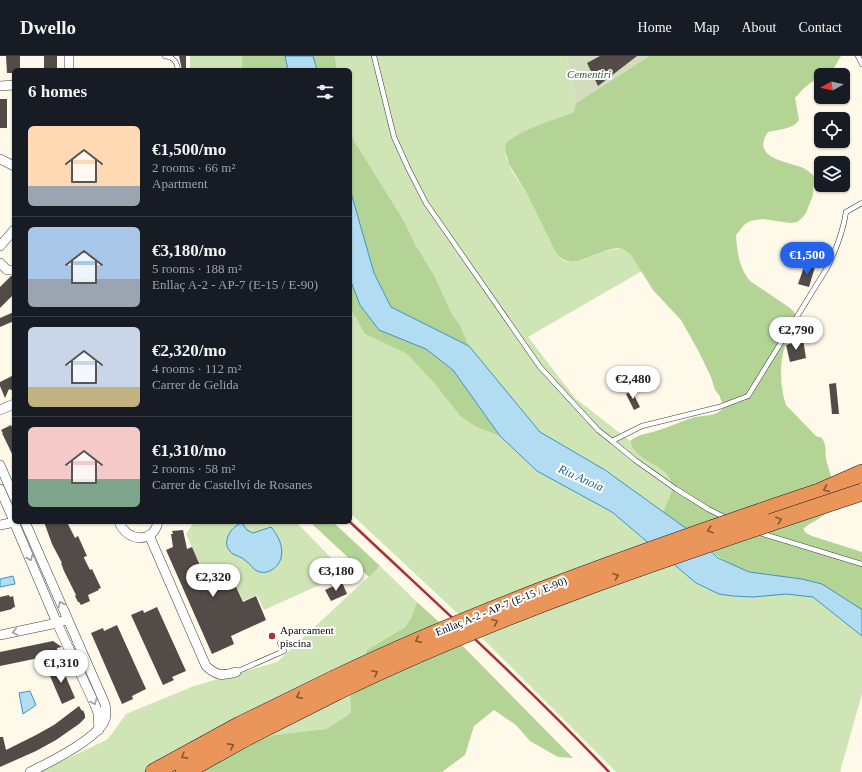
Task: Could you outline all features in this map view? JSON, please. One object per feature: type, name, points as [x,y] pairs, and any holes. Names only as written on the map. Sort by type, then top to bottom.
[{"type":"highway","name":"Enllaç A-2 - AP-7 (E-15 / E-90)","points":[[184,772],[254,734],[337,684],[433,634],[534,592],[630,557],[819,492],[862,473]]},
{"type":"highway","name":"Enllaç A-2 - AP-7 (E-15 / E-90)","points":[[154,772],[248,722],[337,684],[415,655],[535,606],[636,569],[862,492]]},
{"type":"street","points":[[69,56],[69,68]]},
{"type":"street","points":[[0,86],[12,85]]},
{"type":"street","points":[[0,159],[12,165]]},
{"type":"street","points":[[2,244],[12,232]]},
{"type":"street","points":[[0,410],[12,405]]},
{"type":"street","points":[[0,465],[12,492]]},
{"type":"street","points":[[0,489],[12,517]]},
{"type":"street","points":[[0,525],[12,522]]},
{"type":"street","points":[[15,524],[95,705],[98,713],[99,730]]},
{"type":"street","points":[[26,524],[106,711],[106,718],[99,730],[62,755],[30,772]]},
{"type":"street","points":[[120,524],[125,533],[137,538],[149,535],[157,524]]},
{"type":"street","points":[[149,535],[206,666],[211,672],[218,674],[236,672]]},
{"type":"street","points":[[0,635],[58,623],[67,618]]},
{"type":"lane","points":[[165,56],[171,57],[176,62],[178,68]]},
{"type":"lane","points":[[374,56],[394,137],[426,203],[540,367],[598,430],[635,460],[708,509],[761,534],[862,564]]},
{"type":"lane","points":[[858,56],[862,64]]},
{"type":"lane","points":[[612,441],[642,426],[719,407],[748,396],[827,268],[838,247],[846,212],[862,203]]},
{"type":"lane","points":[[236,672],[284,651],[280,643]]},
{"type":"green space","points":[[190,56],[242,56],[242,68],[190,68]]},
{"type":"green space","points":[[242,56],[285,56],[288,68],[242,68]]},
{"type":"green space","points":[[313,56],[335,56],[337,68],[316,68]]},
{"type":"green space","points":[[335,56],[567,56],[576,103],[574,112],[531,129],[506,143],[506,157],[512,171],[527,194],[555,251],[564,261],[571,262],[584,260],[601,252],[621,248],[631,255],[642,271],[528,337],[575,398],[630,441],[638,454],[660,468],[666,474],[670,480],[672,488],[670,497],[663,512],[605,470],[540,432],[469,346],[460,325],[452,314],[435,277],[415,244],[404,221],[352,137],[352,68],[337,68]]},
{"type":"green space","name":"Cementiri","points":[[567,56],[649,56],[576,103]]},
{"type":"green space","points":[[649,56],[841,56],[834,68],[814,68],[814,80],[804,88],[795,98],[799,120],[793,126],[768,132],[764,140],[766,152],[772,157],[803,168],[814,176],[813,195],[806,213],[797,222],[790,223],[763,219],[750,221],[744,225],[736,235],[739,259],[746,276],[750,281],[795,313],[798,325],[797,332],[786,344],[782,360],[781,383],[784,398],[786,405],[816,436],[822,438],[825,445],[826,459],[833,490],[832,503],[829,509],[824,515],[803,529],[806,533],[812,536],[862,552],[862,610],[821,584],[797,578],[769,576],[751,572],[726,562],[688,530],[663,512],[672,488],[670,480],[660,469],[639,455],[633,449],[630,441],[639,436],[695,417],[711,415],[724,407],[699,352],[681,320],[653,290],[631,255],[621,248],[616,248],[581,260],[570,262],[560,257],[555,251],[527,194],[509,164],[505,150],[506,143],[529,129],[574,112],[576,103]]},
{"type":"green space","points":[[352,137],[404,221],[415,244],[435,277],[452,314],[460,325],[469,346],[391,307],[374,273],[352,196]]},
{"type":"green space","points":[[352,284],[360,305],[379,330],[426,349],[453,370],[500,436],[476,427],[460,416],[434,383],[407,354],[365,334],[352,311]]},
{"type":"green space","points":[[352,311],[365,334],[407,354],[434,383],[460,416],[476,427],[500,436],[537,471],[612,512],[696,583],[719,594],[733,596],[753,597],[786,594],[813,597],[862,636],[862,694],[840,772],[616,772],[456,612],[352,515]]},
{"type":"green space","points":[[193,524],[298,524],[346,573],[264,610],[257,595],[243,601],[227,565],[205,575],[186,534]]},
{"type":"green space","points":[[312,524],[335,524],[380,566],[369,577]]},
{"type":"green space","points":[[380,566],[417,602],[411,618],[405,627],[367,650],[350,694],[351,713],[326,729],[274,735],[238,750],[202,772],[40,772],[108,739],[126,714],[194,686],[277,662]]},
{"type":"green space","points":[[417,602],[438,621],[573,758],[558,757],[530,741],[516,725],[494,710],[474,726],[465,755],[442,772],[202,772],[238,750],[274,735],[326,729],[351,713],[350,694],[360,672],[367,650],[405,627],[411,618]]},
{"type":"water","points":[[285,56],[313,56],[316,68],[288,68]]},
{"type":"water","name":"Riu Anoia","points":[[352,196],[374,273],[391,307],[469,346],[540,432],[605,470],[687,529],[718,558],[749,572],[802,579],[822,584],[861,609],[862,636],[813,597],[786,594],[753,597],[733,596],[719,594],[696,583],[612,512],[537,471],[500,436],[453,370],[426,349],[379,330],[360,305],[352,284]]},
{"type":"water","points":[[243,524],[247,530],[253,533],[271,527],[280,541],[282,550],[278,565],[272,570],[265,572],[257,571],[229,550],[227,545],[228,536],[238,525]]},
{"type":"water","points":[[13,576],[15,584],[0,587],[0,579]]},
{"type":"water","points":[[30,691],[36,705],[23,714],[19,693]]},
{"type":"building","points":[[6,56],[20,56],[20,68],[12,68],[12,73],[7,73]]},
{"type":"building","points":[[44,56],[57,56],[57,68],[44,68]]},
{"type":"building","points":[[179,56],[186,56],[186,68],[182,68]]},
{"type":"building","points":[[600,56],[637,56],[598,86],[587,63]]},
{"type":"building","points":[[0,99],[7,99],[7,128],[0,128]]},
{"type":"building","points":[[805,264],[815,267],[809,287],[798,284]]},
{"type":"building","points":[[12,276],[12,296],[0,308],[0,287]]},
{"type":"building","points":[[12,313],[12,322],[0,327],[0,318]]},
{"type":"building","points":[[803,339],[806,358],[790,362],[786,345]]},
{"type":"building","points":[[12,376],[12,390],[9,389],[5,398],[0,386],[0,382]]},
{"type":"building","points":[[836,383],[839,414],[832,414],[829,384]]},
{"type":"building","points":[[632,391],[640,407],[634,410],[626,394]]},
{"type":"building","points":[[11,425],[12,454],[3,433],[1,430]]},
{"type":"building","points":[[45,524],[68,524],[75,538],[78,536],[87,556],[84,558],[90,570],[92,569],[101,588],[88,595],[90,601],[81,605],[78,602],[62,563],[52,544]]},
{"type":"building","points":[[183,530],[187,549],[192,547],[205,577],[227,567],[243,602],[256,596],[266,620],[231,636],[234,644],[212,654],[166,550],[173,547],[172,531]]},
{"type":"building","points":[[342,582],[347,594],[331,601],[325,590]]},
{"type":"building","points":[[9,595],[10,597],[13,596],[15,607],[0,612],[0,597]]},
{"type":"building","points":[[157,607],[186,671],[172,677],[174,680],[163,685],[131,615],[143,610],[144,613]]},
{"type":"building","points":[[117,625],[146,689],[132,696],[133,699],[122,704],[91,633],[103,628],[104,631]]},
{"type":"building","points":[[53,641],[62,647],[57,648],[58,654],[0,666],[0,652]]},
{"type":"building","points":[[60,663],[75,698],[62,704],[47,669]]},
{"type":"building","points":[[79,706],[82,711],[83,710],[85,718],[79,724],[56,740],[36,751],[0,767],[0,737],[3,737],[6,750],[54,725]]},
{"type":"railway","points":[[352,524],[514,676],[609,772]]},
{"type":"place","name":"Aparcament piscina","points":[[272,636]]}]
